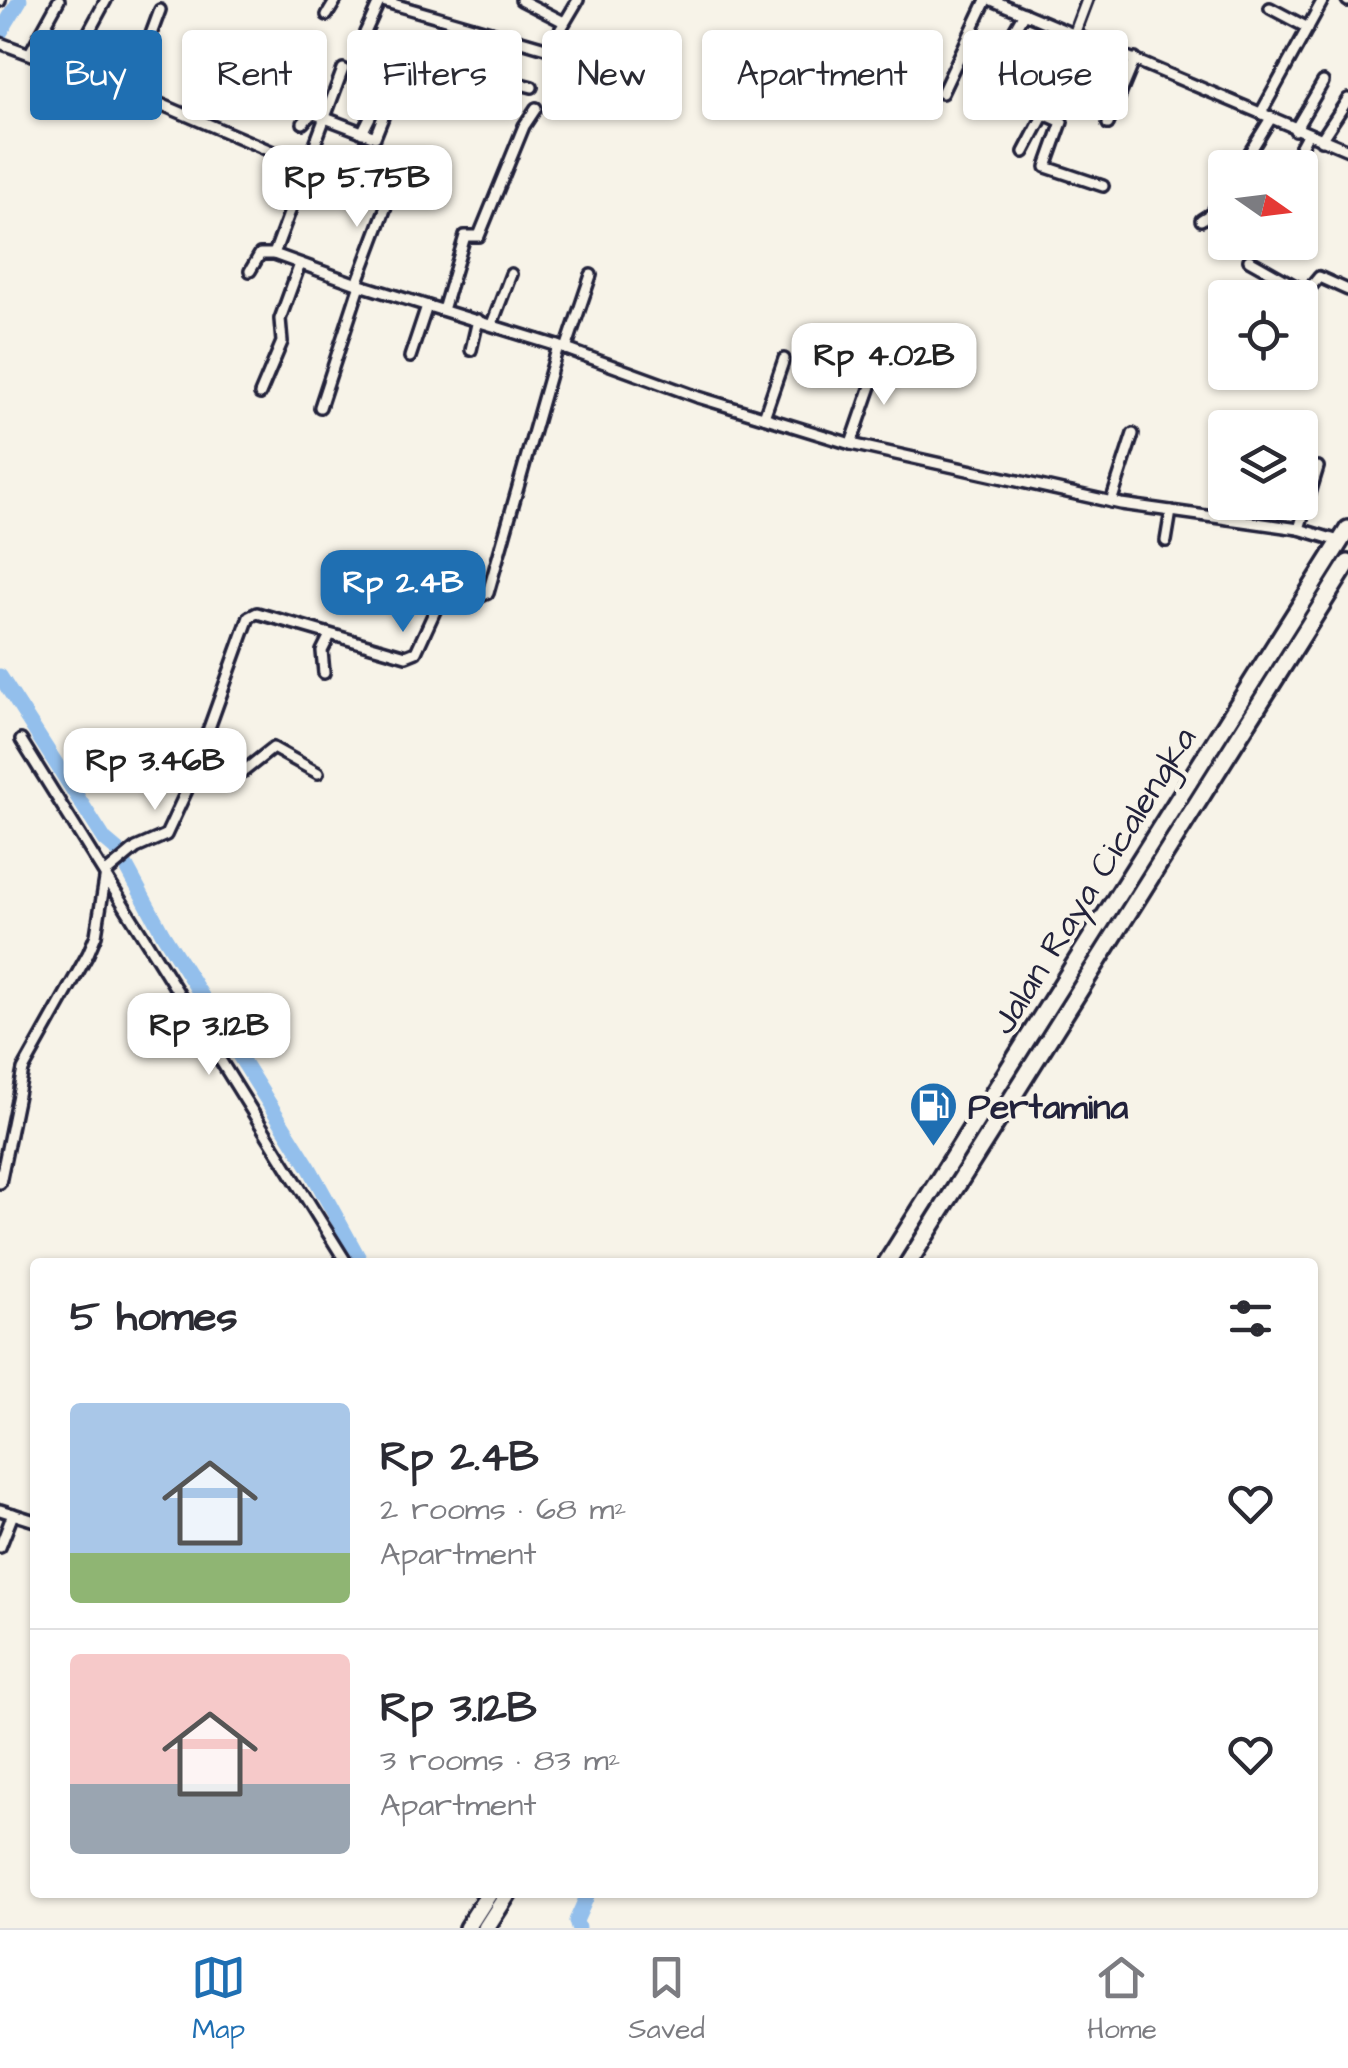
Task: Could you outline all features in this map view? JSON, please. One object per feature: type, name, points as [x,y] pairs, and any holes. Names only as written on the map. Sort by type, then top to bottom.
[{"type":"highway","name":"Jalan Raya Cicalengka","points":[[890,1258],[1344,535]]},
{"type":"highway","name":"Jalan Raya Cicalengka","points":[[912,1258],[1348,563]]},
{"type":"highway","points":[[467,1928],[486,1898]]},
{"type":"highway","points":[[486,1928],[505,1898]]},
{"type":"street","points":[[15,48],[58,0]]},
{"type":"street","points":[[90,30],[106,0]]},
{"type":"street","points":[[327,15],[336,0]]},
{"type":"street","points":[[366,30],[380,0],[484,30]]},
{"type":"street","points":[[520,0],[564,22]]},
{"type":"street","points":[[522,41],[549,48],[578,0]]},
{"type":"street","points":[[943,91],[989,0],[1065,30]]},
{"type":"street","points":[[1012,30],[1024,0]]},
{"type":"street","points":[[1076,30],[1087,0]]},
{"type":"street","points":[[1249,150],[1323,0]]},
{"type":"street","points":[[1270,8],[1308,28]]},
{"type":"street","points":[[153,30],[160,10]]},
{"type":"street","points":[[1128,56],[1348,150]]},
{"type":"street","points":[[1108,124],[1135,59]]},
{"type":"street","points":[[327,115],[343,68]]},
{"type":"street","points":[[1295,130],[1324,82]]},
{"type":"street","points":[[522,84],[532,87]]},
{"type":"street","points":[[1321,140],[1348,99]]},
{"type":"street","points":[[162,106],[372,198]]},
{"type":"street","points":[[443,310],[465,236],[479,236],[524,126],[536,108]]},
{"type":"street","points":[[327,118],[376,136],[382,120]]},
{"type":"street","points":[[302,123],[305,120]]},
{"type":"street","points":[[274,254],[325,120]]},
{"type":"street","points":[[362,133],[368,120]]},
{"type":"street","points":[[1024,152],[1041,120]]},
{"type":"street","points":[[1058,120],[1062,122],[1046,167],[1103,186]]},
{"type":"street","points":[[1299,150],[1307,135]]},
{"type":"street","points":[[360,193],[377,158]]},
{"type":"street","points":[[320,407],[393,188]]},
{"type":"street","points":[[1201,220],[1208,216]]},
{"type":"street","points":[[250,271],[260,254],[274,254],[359,285],[492,324],[642,379],[852,444],[1110,502],[1208,517]]},
{"type":"street","points":[[1249,260],[1279,280]]},
{"type":"street","points":[[260,394],[284,336],[280,319],[300,264]]},
{"type":"street","points":[[492,324],[511,274]]},
{"type":"street","points":[[410,579],[479,597],[488,593],[562,348],[591,274]]},
{"type":"street","points":[[1316,280],[1319,276],[1348,290]]},
{"type":"street","points":[[410,357],[427,306]]},
{"type":"street","points":[[471,350],[478,320]]},
{"type":"street","points":[[764,417],[784,359]]},
{"type":"street","points":[[852,444],[880,360]]},
{"type":"street","points":[[1110,502],[1133,434]]},
{"type":"street","points":[[1166,541],[1172,512]]},
{"type":"street","points":[[1229,520],[1344,535]]},
{"type":"street","points":[[1299,530],[1302,520]]},
{"type":"street","points":[[0,1183],[22,1070],[96,935],[107,872],[166,835],[253,613],[401,655],[416,652],[445,589]]},
{"type":"street","points":[[324,673],[322,651],[330,635]]},
{"type":"street","points":[[21,740],[107,872],[344,1258]]},
{"type":"street","points":[[198,750],[244,771],[273,748],[318,773]]},
{"type":"street","points":[[0,1510],[30,1519]]},
{"type":"street","points":[[0,1547],[13,1514]]},
{"type":"waterway","points":[[0,33],[20,0]]},
{"type":"waterway","points":[[0,676],[105,840],[118,851],[163,934],[309,1167],[359,1258]]},
{"type":"waterway","points":[[578,1928],[576,1921],[586,1898]]},
{"type":"place","name":"Pertamina","points":[[933,1148]]}]
